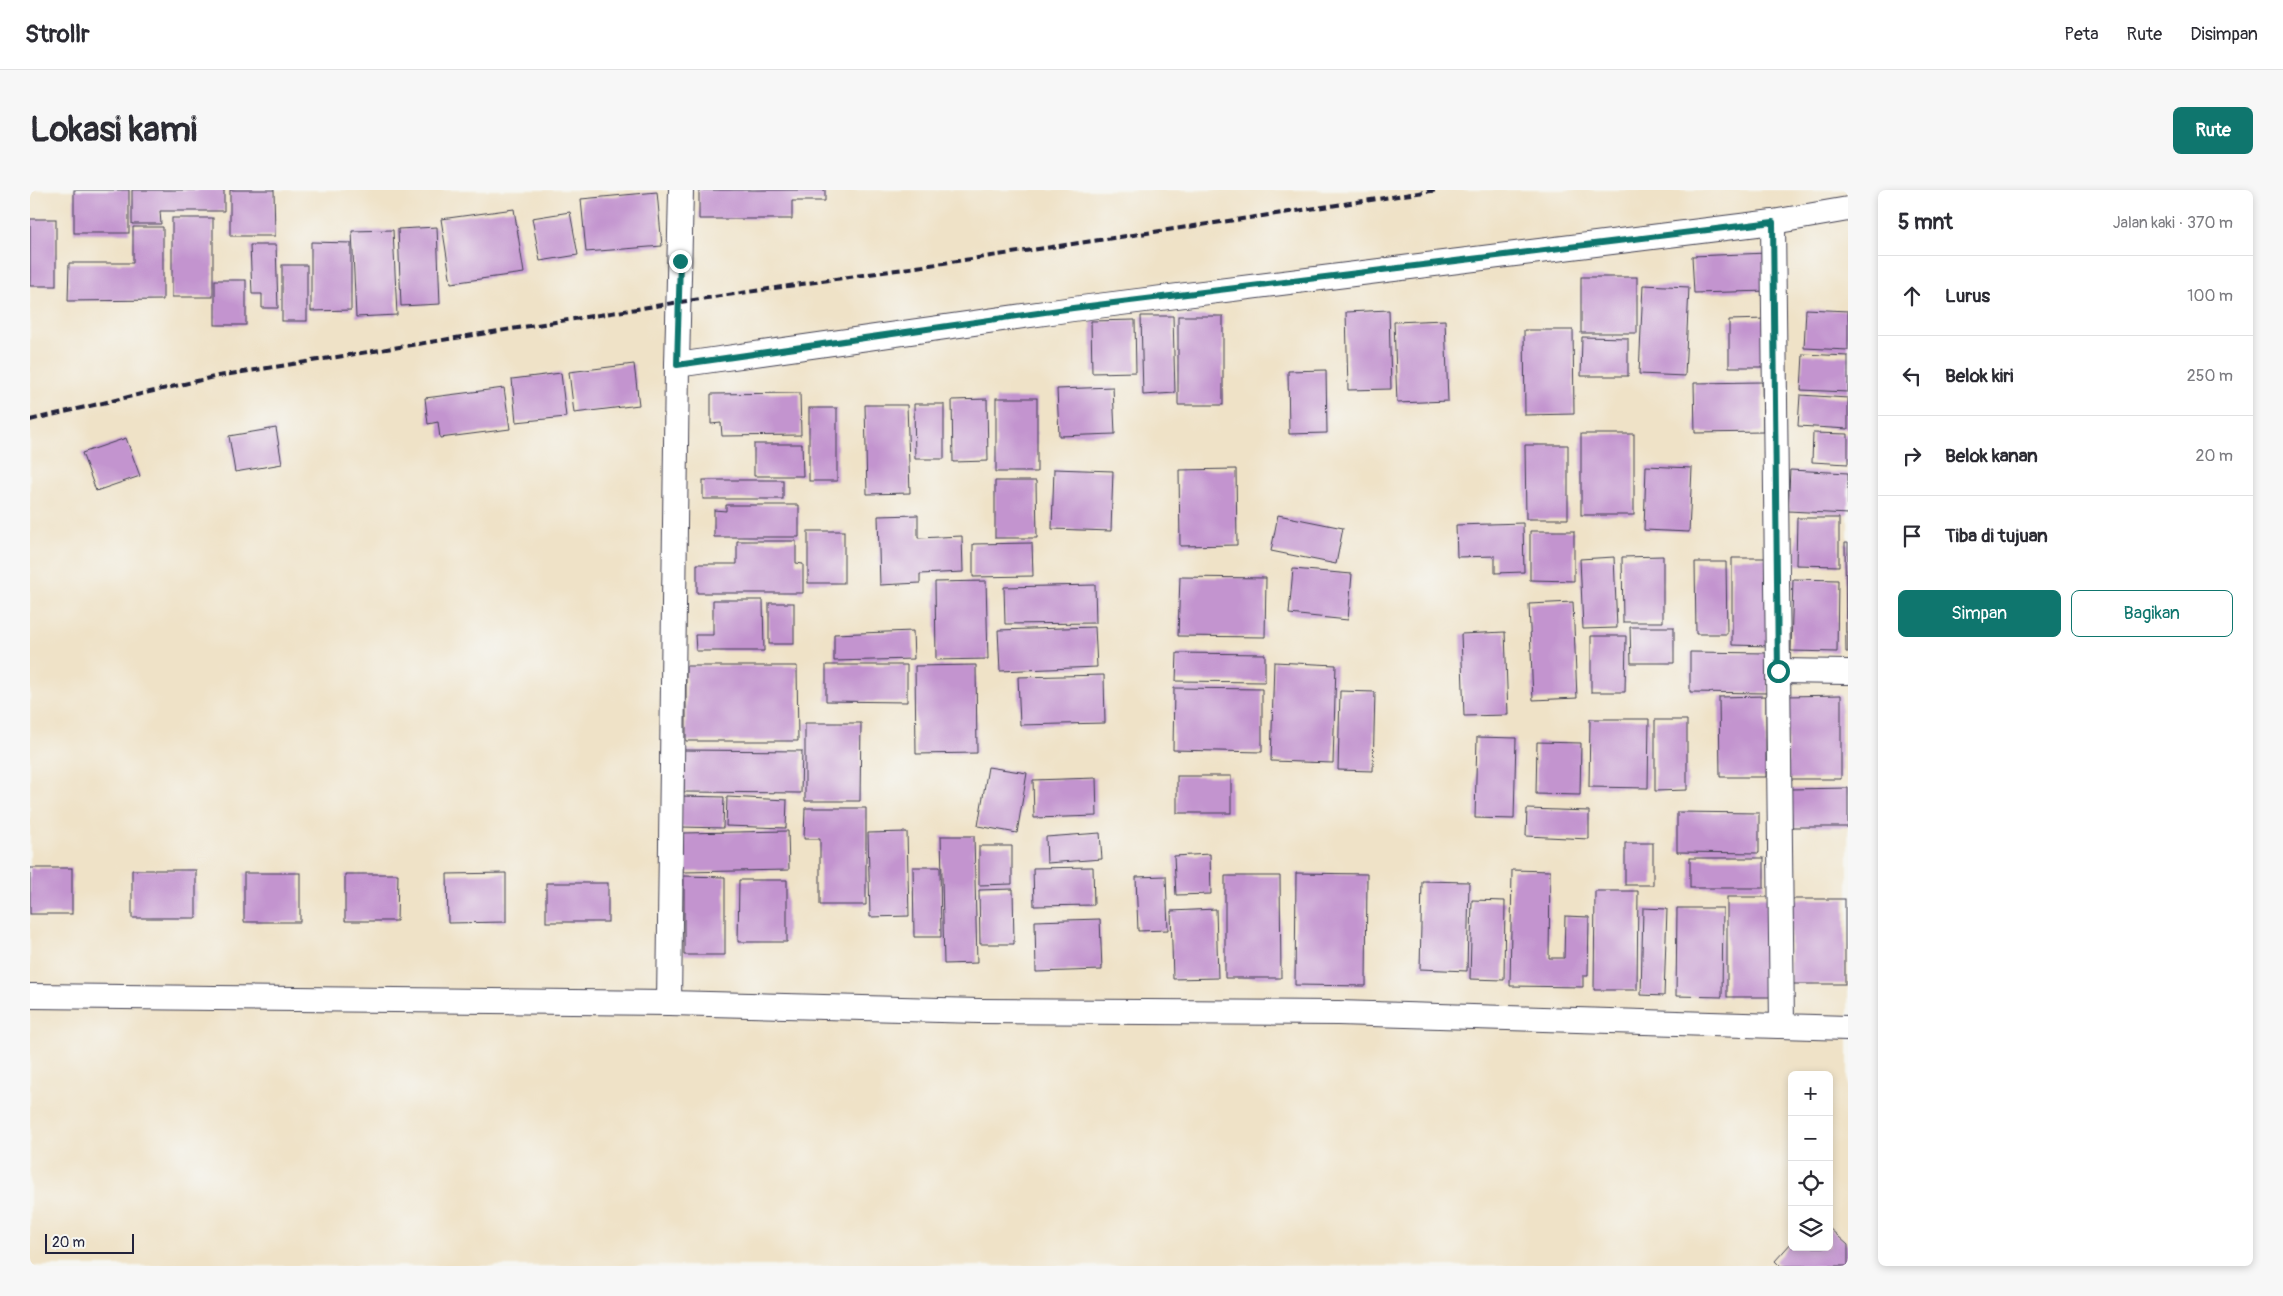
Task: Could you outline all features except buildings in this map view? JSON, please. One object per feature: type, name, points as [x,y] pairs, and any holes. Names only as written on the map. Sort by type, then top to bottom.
[{"type":"street","points":[[669,1003],[681,190]]},
{"type":"street","points":[[677,365],[1073,308],[1773,222],[1848,209]]},
{"type":"street","points":[[1773,222],[1782,1026]]},
{"type":"street","points":[[1778,671],[1848,672]]},
{"type":"street","points":[[30,996],[669,1003],[979,1012],[1338,1013],[1848,1028]]},
{"type":"railway","points":[[30,420],[218,376],[680,302],[1438,190]]},
{"type":"route","points":[[680,261],[677,365],[1073,308],[1773,222],[1778,671]]}]
